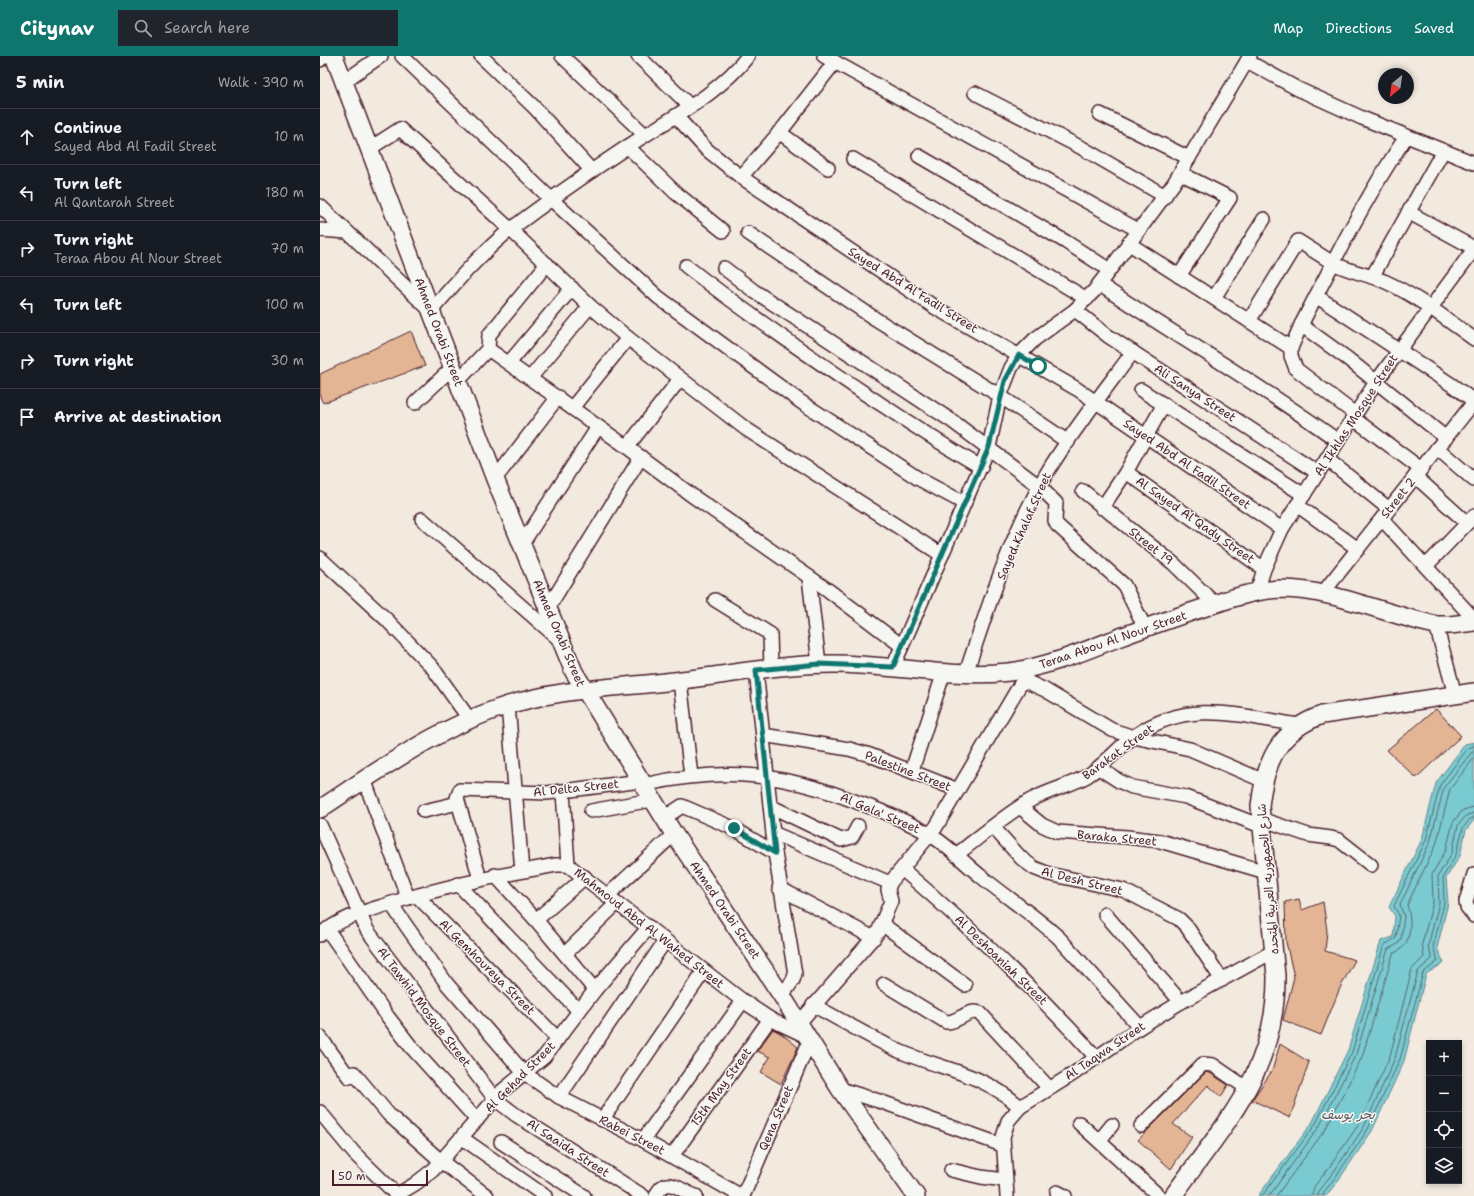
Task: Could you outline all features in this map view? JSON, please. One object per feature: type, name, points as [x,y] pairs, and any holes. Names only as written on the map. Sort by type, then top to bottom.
[{"type":"street","points":[[320,60],[324,56]]},
{"type":"street","name":"Ahmed Orabi Street","points":[[334,56],[454,375],[561,641],[584,691],[652,800],[782,996],[840,1089],[916,1196]]},
{"type":"street","points":[[344,82],[381,56]]},
{"type":"street","points":[[402,56],[552,200],[658,297],[706,334],[848,434],[919,479],[964,504]]},
{"type":"street","points":[[481,56],[534,107],[592,171]]},
{"type":"street","points":[[562,56],[645,135]]},
{"type":"street","points":[[638,56],[690,106]]},
{"type":"street","points":[[320,206],[431,311],[462,275],[511,230],[592,171],[690,106],[726,78],[748,56]]},
{"type":"street","points":[[893,667],[981,467],[989,447],[1000,396],[1005,381],[1019,355],[1035,339],[1075,310],[1087,299],[1099,284],[1108,269],[1165,196],[1248,58],[1298,89],[1406,137],[1474,163]]},
{"type":"street","points":[[741,176],[779,132],[830,59],[1138,230]]},
{"type":"street","points":[[975,93],[1082,148],[1165,196]]},
{"type":"street","points":[[1100,114],[1189,158]]},
{"type":"street","name":"Sayed Abd Al Fadil Street","points":[[676,116],[706,149],[741,176],[931,304],[1019,355],[1096,403],[1282,529]]},
{"type":"street","points":[[369,150],[400,129],[511,230],[590,306],[680,379],[753,433],[942,555]]},
{"type":"street","points":[[779,132],[828,168]]},
{"type":"street","points":[[1406,137],[1388,163],[1350,229],[1301,325],[1291,348],[1292,363],[1296,369],[1354,416],[1471,519],[1426,566]]},
{"type":"street","points":[[628,147],[676,193],[723,231]]},
{"type":"street","points":[[1372,277],[1443,151]]},
{"type":"street","points":[[919,156],[1066,242],[1108,269]]},
{"type":"street","points":[[853,159],[1087,299]]},
{"type":"street","points":[[1179,276],[1230,198],[1180,173]]},
{"type":"street","points":[[1408,212],[1474,248]]},
{"type":"street","points":[[1214,298],[1264,219]]},
{"type":"street","points":[[320,230],[346,232]]},
{"type":"street","points":[[748,233],[874,318],[1000,396],[1068,442]]},
{"type":"street","points":[[1249,321],[1298,242],[1333,263],[1355,273],[1386,282],[1429,308],[1474,339]]},
{"type":"street","points":[[1128,243],[1291,348]]},
{"type":"street","name":"Al Ikhlas Mosque Street","points":[[1257,592],[1264,569],[1282,529],[1300,500],[1376,382],[1474,248]]},
{"type":"street","points":[[415,403],[488,349],[489,335],[547,264]]},
{"type":"street","points":[[686,266],[753,318],[917,428],[981,467]]},
{"type":"street","points":[[724,268],[754,291],[952,421],[989,447],[1039,486],[1056,504],[1055,521],[1057,525],[1124,585],[1131,596],[1144,628]]},
{"type":"street","points":[[1099,284],[1173,333],[1263,389],[1338,441]]},
{"type":"street","points":[[509,363],[572,288]]},
{"type":"street","points":[[1316,296],[1452,385],[1474,402]]},
{"type":"street","points":[[530,378],[590,306]]},
{"type":"street","name":"Ali Sanya Street","points":[[1075,310],[1133,352],[1318,472]]},
{"type":"street","points":[[1301,325],[1446,438]]},
{"type":"street","points":[[572,408],[628,338]]},
{"type":"street","points":[[488,349],[558,397],[700,502],[809,577],[902,646]]},
{"type":"street","name":"Sayed Khalaf Street","points":[[966,673],[994,591],[1039,486],[1068,442],[1133,352]]},
{"type":"street","points":[[627,447],[680,379]]},
{"type":"street","points":[[1141,390],[1164,404],[1300,500],[1358,549]]},
{"type":"street","points":[[495,479],[558,397]]},
{"type":"street","name":"Street 2","points":[[1322,594],[1474,402]]},
{"type":"street","points":[[1102,508],[1126,472],[1164,404]]},
{"type":"street","points":[[522,544],[598,426]]},
{"type":"street","points":[[1437,448],[1474,480]]},
{"type":"street","points":[[548,608],[641,457]]},
{"type":"street","points":[[1326,459],[1386,514],[1426,566],[1474,621]]},
{"type":"street","name":"Al Sayed Al Qady Street","points":[[1126,472],[1264,569]]},
{"type":"street","name":"Street 19","points":[[1083,491],[1102,508],[1174,564],[1215,604]]},
{"type":"street","points":[[422,519],[561,641]]},
{"type":"street","points":[[320,558],[386,619],[432,667],[470,720]]},
{"type":"street","points":[[809,577],[819,664]]},
{"type":"street","name":"Teraa Abou Al Nour Street","points":[[320,810],[364,779],[426,741],[470,720],[508,705],[530,699],[584,691],[680,681],[764,669],[819,664],[893,667],[944,672],[1002,672],[1026,674],[1144,628],[1215,604],[1257,592],[1296,590],[1322,594],[1436,625],[1450,626],[1474,621]]},
{"type":"street","points":[[715,600],[770,634],[764,669],[763,735],[772,833],[779,888],[795,974],[794,980],[782,996]]},
{"type":"street","points":[[1436,625],[1455,695]]},
{"type":"street","points":[[912,770],[944,672]]},
{"type":"street","points":[[772,833],[890,884],[931,835],[1026,674],[1045,690],[1105,727],[1134,737],[1190,749],[1264,781]]},
{"type":"street","points":[[680,681],[691,776]]},
{"type":"street","name":"شارع الجمهوريه العربية المتحده","points":[[1173,1196],[1248,1089],[1263,1059],[1272,1027],[1276,993],[1274,951],[1261,822],[1264,781],[1268,765],[1276,750],[1286,736],[1299,725],[1322,714],[1474,692]]},
{"type":"street","points":[[508,705],[522,871]]},
{"type":"street","name":"Barakat Street","points":[[956,855],[1020,807],[1043,794],[1076,782],[1099,768],[1134,737],[1164,719],[1196,712],[1212,712],[1299,725]]},
{"type":"street","name":"Palestine Street","points":[[763,735],[849,749],[912,770],[958,790]]},
{"type":"street","points":[[1099,768],[1119,781],[1132,786],[1186,798],[1261,822],[1308,835],[1339,840],[1371,865]]},
{"type":"street","name":"Al Gala' Street","points":[[642,783],[691,776],[742,774],[767,776],[801,783],[834,793],[906,822],[931,835],[1060,938],[1140,1027]]},
{"type":"street","points":[[364,779],[412,897]]},
{"type":"street","name":"Al Delta Street","points":[[458,803],[457,795],[463,789],[515,793],[563,792],[642,783]]},
{"type":"street","points":[[563,792],[568,865]]},
{"type":"street","points":[[591,811],[652,800]]},
{"type":"street","points":[[424,811],[458,803],[480,879]]},
{"type":"street","points":[[664,818],[682,806],[734,828],[775,853]]},
{"type":"street","points":[[770,806],[841,840],[852,837],[858,826]]},
{"type":"street","name":"Baraka Street","points":[[1020,807],[1042,825],[1057,832],[1127,837],[1160,842],[1266,872]]},
{"type":"street","name":"Al Tawhid Mosque Street","points":[[320,825],[358,912],[372,939],[495,1099]]},
{"type":"street","name":"Al Desh Street","points":[[993,827],[1021,858],[1034,868],[1049,874],[1123,890],[1179,919],[1187,927],[1222,980]]},
{"type":"street","points":[[565,954],[612,899],[674,834]]},
{"type":"street","name":"Mahmoud Abd Al Wahed Street","points":[[324,932],[358,912],[458,884],[495,875],[556,865],[568,865],[743,1001],[770,1019],[806,1034]]},
{"type":"street","name":"Al Deshoaniah Street","points":[[902,869],[960,919],[1021,977],[1096,1057]]},
{"type":"street","points":[[1474,874],[1466,902],[1467,907],[1474,916]]},
{"type":"street","points":[[495,875],[536,920],[595,990]]},
{"type":"street","points":[[536,920],[585,877]]},
{"type":"street","points":[[458,884],[579,1010]]},
{"type":"street","name":"Qena Street","points":[[742,1196],[806,1034],[813,1005],[874,938],[882,924],[891,901],[888,890],[890,884]]},
{"type":"street","points":[[779,888],[874,938]]},
{"type":"street","name":"Al Gemhoureya Street","points":[[412,897],[558,1039]]},
{"type":"street","name":"Rabei Street","points":[[391,904],[447,984],[524,1073],[559,1097],[643,1140],[742,1196]]},
{"type":"street","points":[[1105,914],[1181,1002]]},
{"type":"street","points":[[882,924],[965,985]]},
{"type":"street","name":"Al Gehad Street","points":[[403,1194],[442,1162],[509,1084],[544,1057],[595,990],[649,927]]},
{"type":"street","points":[[324,932],[412,1048],[477,1120]]},
{"type":"street","points":[[559,1097],[665,941]]},
{"type":"street","name":"Al Taqwa Street","points":[[1007,1196],[1002,1145],[1005,1128],[1008,1121],[1020,1107],[1140,1027],[1181,1002],[1274,951]]},
{"type":"street","points":[[602,1120],[704,971]]},
{"type":"street","points":[[884,984],[946,1022],[954,1021],[971,1012],[980,1013],[1049,1088]]},
{"type":"street","points":[[643,1140],[743,1001]]},
{"type":"street","points":[[813,1005],[900,1051],[959,1071],[988,1083],[1008,1096],[1020,1107]]},
{"type":"street","name":"15th May Street","points":[[672,1156],[770,1019]]},
{"type":"street","points":[[320,1037],[348,1077],[354,1074],[389,1115],[442,1162],[487,1196]]},
{"type":"street","points":[[1141,1126],[1203,1064],[1213,1065],[1248,1089]]},
{"type":"street","points":[[840,1089],[882,1102],[1002,1145]]},
{"type":"street","name":"Al Saaida Street","points":[[495,1099],[516,1115],[643,1196]]},
{"type":"street","points":[[320,1112],[354,1153],[403,1194]]},
{"type":"street","points":[[1079,1123],[1159,1196]]},
{"type":"street","points":[[1099,1141],[1112,1125]]},
{"type":"street","points":[[462,1138],[545,1196]]},
{"type":"street","points":[[501,1142],[584,1196]]},
{"type":"street","points":[[951,1170],[981,1177],[1005,1180]]},
{"type":"street","points":[[656,1196],[659,1190],[669,1184],[675,1185],[696,1196]]},
{"type":"water","name":"بحر يوسف","points":[[1474,742],[1474,820],[1466,830],[1460,856],[1446,878],[1448,903],[1437,948],[1444,963],[1426,974],[1404,1061],[1372,1131],[1326,1196],[1258,1196],[1312,1123],[1348,1050],[1381,941],[1393,937],[1395,916],[1389,907],[1422,839],[1436,783],[1465,744]]},
{"type":"building","points":[[411,331],[425,366],[323,403],[320,397],[320,374]]},
{"type":"building","points":[[1436,709],[1461,736],[1416,778],[1387,750]]},
{"type":"building","points":[[1299,899],[1302,910],[1323,902],[1327,931],[1325,951],[1355,960],[1340,988],[1321,1035],[1283,1020],[1294,977],[1286,942],[1285,902]]},
{"type":"building","points":[[773,1029],[782,1034],[798,1047],[781,1084],[761,1072],[770,1057],[757,1051]]},
{"type":"building","points":[[1280,1044],[1309,1062],[1290,1118],[1252,1100],[1272,1071]]},
{"type":"building","points":[[1206,1072],[1228,1085],[1221,1097],[1208,1085],[1173,1124],[1192,1137],[1171,1169],[1138,1140]]},
{"type":"route","points":[[734,828],[775,853],[756,670],[795,665],[819,664],[893,667],[992,440],[1000,396],[1011,368],[1019,355],[1038,366]]}]
